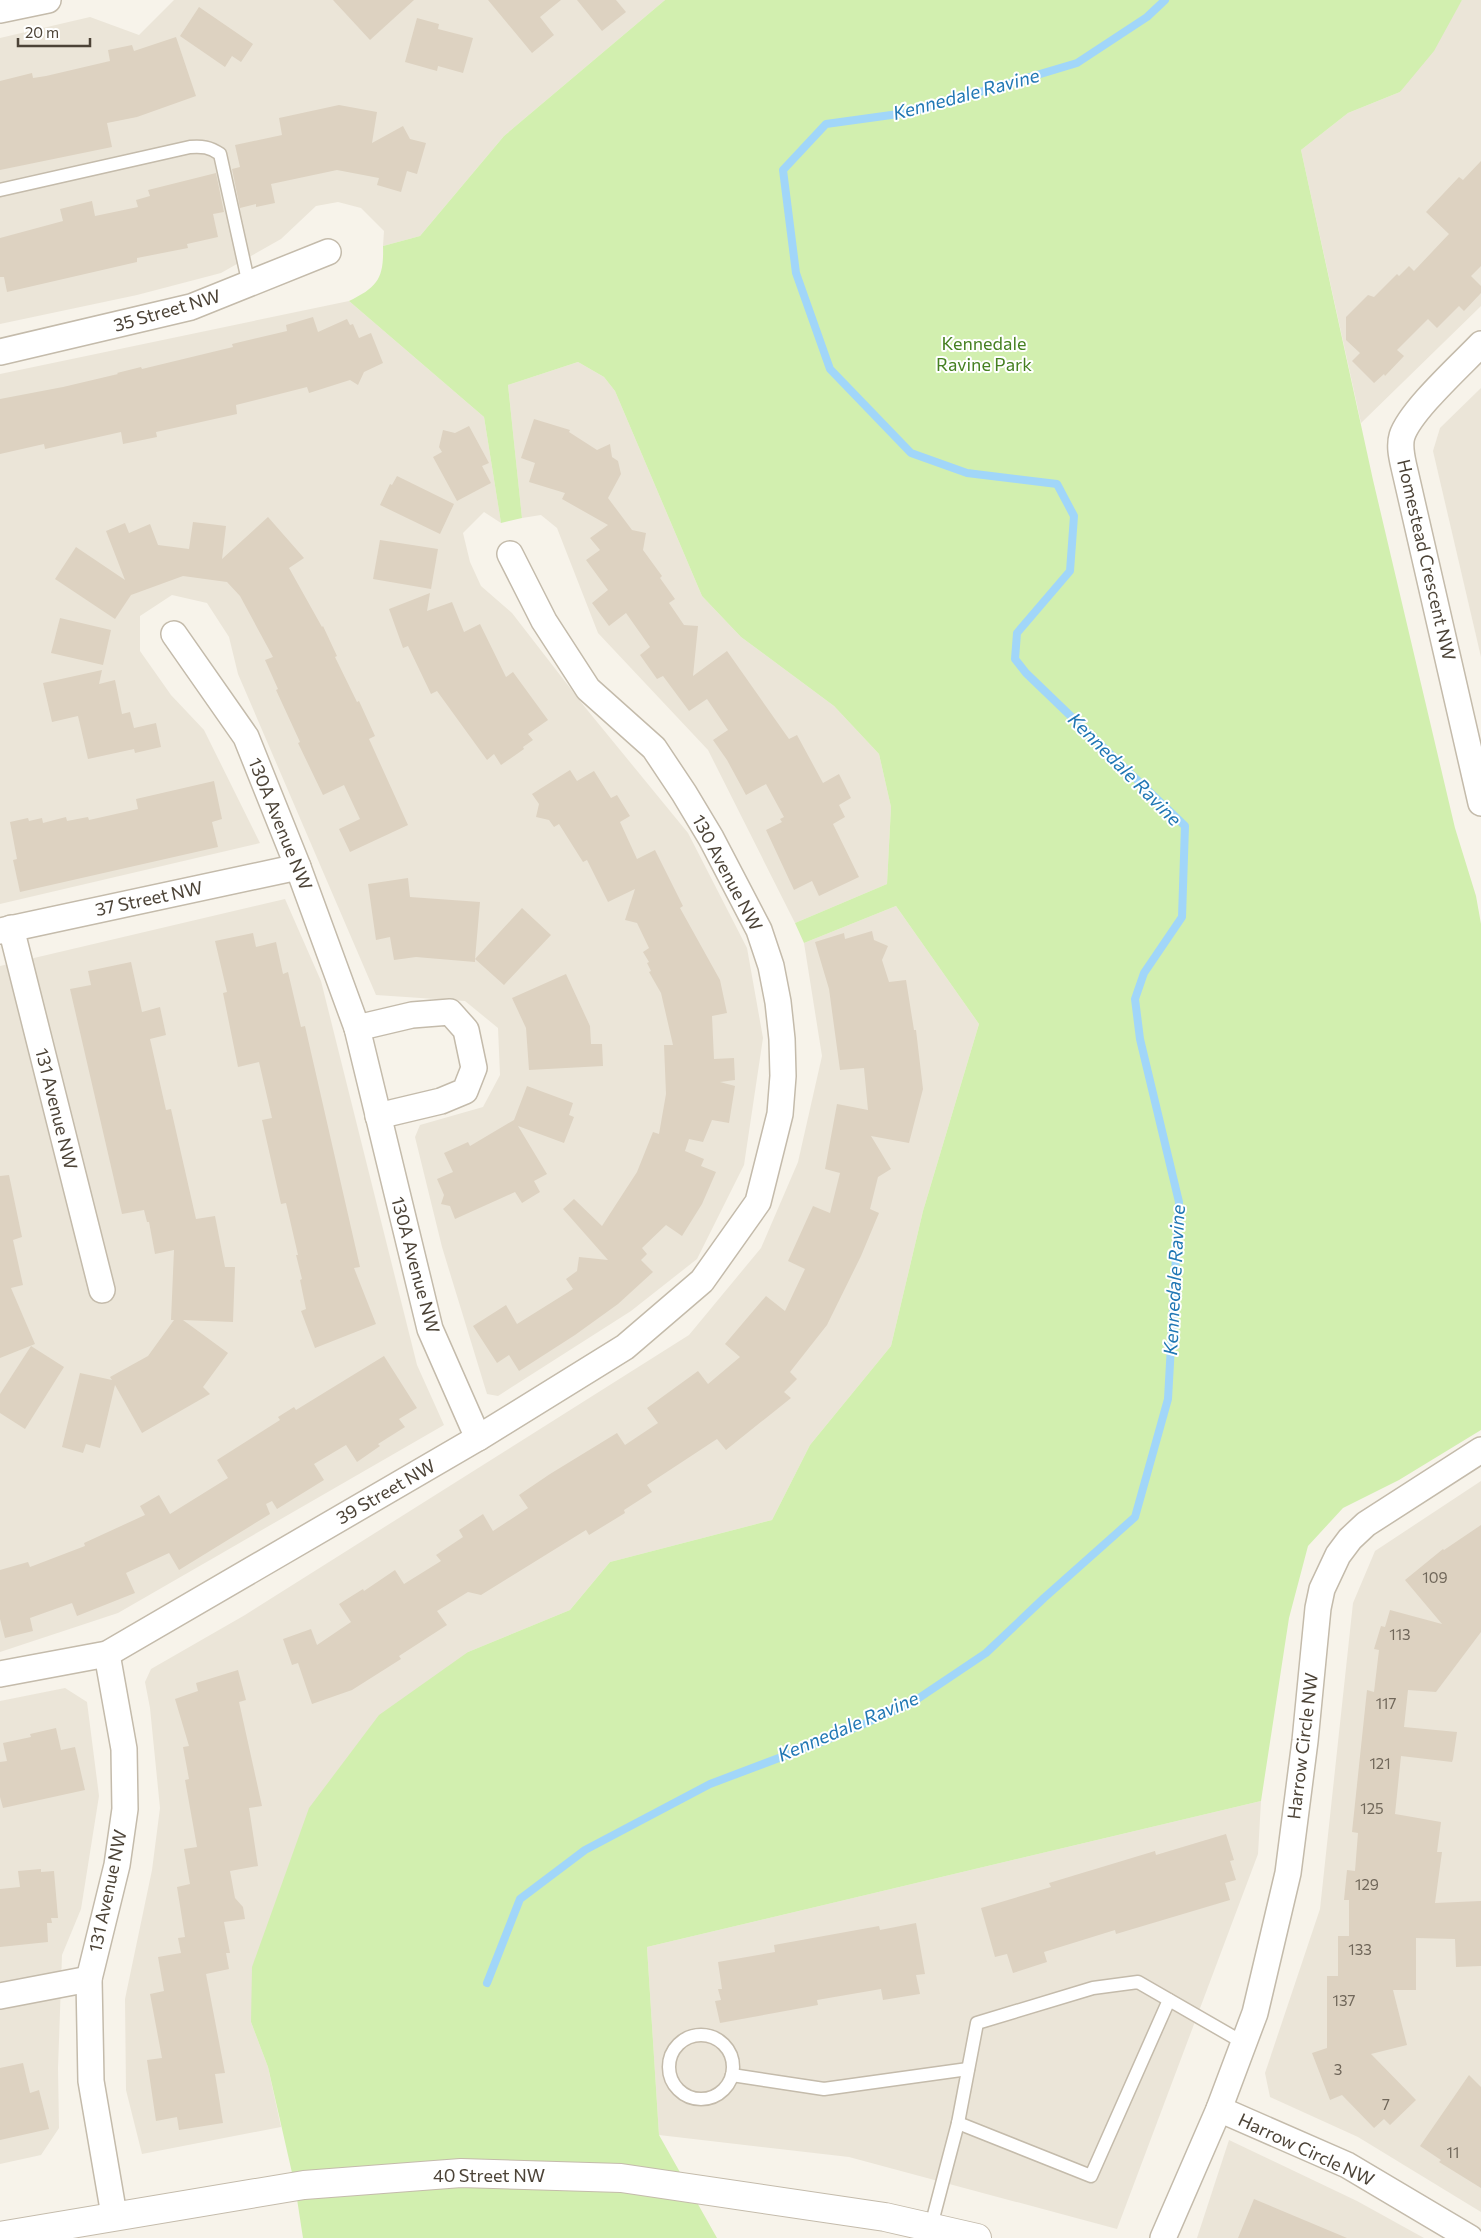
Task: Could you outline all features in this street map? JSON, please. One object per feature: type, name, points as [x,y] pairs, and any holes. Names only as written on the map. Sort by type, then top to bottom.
[{"type":"street","points":[[0,10],[35,1]]},
{"type":"street","name":"35 Street NW","points":[[0,352],[191,307],[328,252]]},
{"type":"street","name":"Homestead Crescent NW","points":[[1481,344],[1423,405],[1406,426],[1401,438],[1404,468],[1481,802]]},
{"type":"street","name":"130 Avenue NW","points":[[510,554],[544,621],[588,689],[654,748],[684,793],[744,899],[771,966],[778,1002],[782,1039],[780,1114],[758,1202],[731,1240]]},
{"type":"street","name":"130A Avenue NW","points":[[174,634],[246,737],[298,867],[357,1028],[430,1329],[478,1438]]},
{"type":"street","name":"37 Street NW","points":[[5,929],[298,867]]},
{"type":"street","name":"131 Avenue NW","points":[[5,929],[102,1290]]},
{"type":"street","points":[[357,1028],[412,1015],[450,1012],[466,1030],[474,1068],[465,1091],[441,1101],[378,1116]]},
{"type":"street","name":"39 Street NW","points":[[0,1674],[107,1654],[478,1438],[625,1347],[702,1281],[731,1240]]},
{"type":"street","name":"Harrow Circle NW","points":[[1163,2238],[1219,2109],[1255,2013],[1288,1873],[1305,1741],[1318,1608],[1329,1572],[1350,1539],[1366,1524],[1481,1450]]},
{"type":"street","name":"131 Avenue NW","points":[[107,1654],[124,1748],[125,1809],[117,1865],[89,1979],[91,2081],[114,2215]]},
{"type":"street","points":[[0,1996],[89,1979]]},
{"type":"street","name":"Harrow Circle NW","points":[[1219,2109],[1347,2165],[1470,2238]]},
{"type":"street","name":"40 Street NW","points":[[0,2236],[114,2215],[304,2185],[461,2173],[621,2178],[885,2217],[978,2238]]},
{"type":"lane","points":[[0,190],[190,147],[202,146],[212,149],[220,154],[249,285]]},
{"type":"lane","points":[[931,2226],[958,2123],[977,2024],[1094,1988],[1138,1982],[1244,2043]]},
{"type":"lane","points":[[958,2123],[1091,2176],[1169,2000]]},
{"type":"lane","points":[[705,2035],[716,2038],[730,2054],[733,2064],[732,2075],[720,2093],[710,2098],[690,2097],[682,2092],[672,2081],[669,2066],[671,2056],[676,2046],[690,2037],[705,2035]]},
{"type":"lane","points":[[732,2075],[824,2089],[968,2069]]},
{"type":"shaded area","points":[[174,0],[665,0],[504,136],[420,236],[383,246],[384,231],[361,208],[338,202],[316,206],[281,239],[221,273],[137,295],[0,324],[0,38],[90,17],[139,35]]},
{"type":"shaded area","points":[[1462,0],[1481,0],[1481,306],[1361,423],[1301,150],[1348,113],[1400,92]]},
{"type":"shaded area","points":[[349,301],[484,417],[501,523],[484,512],[463,533],[470,562],[481,586],[512,613],[584,706],[688,833],[747,948],[763,1038],[744,1165],[697,1259],[631,1311],[498,1396],[487,1394],[442,1247],[415,1137],[420,1125],[483,1107],[500,1075],[498,1028],[465,1001],[376,995],[238,674],[229,637],[207,603],[172,595],[140,616],[140,651],[171,695],[204,730],[260,843],[0,904],[0,374]]},
{"type":"shaded area","points":[[578,362],[604,377],[615,391],[702,596],[741,637],[834,706],[879,754],[891,807],[887,884],[795,923],[708,750],[598,633],[557,528],[541,515],[522,518],[508,385]]},
{"type":"shaded area","points":[[1481,388],[1481,657],[1433,451],[1440,428]]},
{"type":"shaded area","points":[[285,899],[321,981],[417,1365],[444,1425],[118,1613],[0,1652],[0,966]]},
{"type":"shaded area","points":[[896,906],[979,1024],[923,1211],[891,1346],[810,1445],[772,1520],[610,1562],[570,1610],[468,1652],[251,2022],[268,2067],[281,2127],[142,2154],[126,2090],[125,1999],[152,1870],[160,1808],[150,1708],[145,1682],[151,1669],[245,1615],[689,1335],[761,1248],[798,1162],[822,1056],[804,943]]},
{"type":"shaded area","points":[[1481,1481],[1481,2212],[1358,2137],[1270,2097],[1265,2073],[1320,1909],[1353,1603],[1375,1551]]},
{"type":"shaded area","points":[[65,1688],[87,1702],[99,1796],[81,1909],[62,1955],[58,2068],[59,2128],[41,2155],[0,2164],[0,1701]]},
{"type":"shaded area","points":[[1261,1801],[1258,1854],[1117,2229],[849,2157],[659,2135],[647,1947]]},
{"type":"shaded area","points":[[1229,2140],[1357,2201],[1424,2238],[1197,2238]]},
{"type":"green space","name":"Kennedale Ravine Park","points":[[665,0],[1462,0],[1434,51],[1400,92],[1348,113],[1301,150],[1373,480],[1455,828],[1476,896],[1481,924],[1481,1430],[1399,1480],[1343,1508],[1308,1546],[1289,1618],[1261,1801],[647,1947],[659,2135],[717,2238],[303,2238],[295,2186],[268,2067],[251,2022],[252,1967],[309,1808],[379,1715],[468,1652],[570,1610],[610,1562],[772,1520],[810,1445],[891,1346],[923,1211],[979,1024],[896,906],[804,943],[795,923],[887,884],[891,807],[879,754],[834,706],[741,637],[702,596],[615,391],[604,377],[578,362],[508,385],[522,518],[501,523],[484,417],[349,301],[367,291],[377,280],[382,266],[383,246],[420,236],[504,136]]},
{"type":"building","points":[[333,0],[414,0],[370,40]]},
{"type":"building","points":[[488,0],[561,0],[540,17],[554,35],[532,53]]},
{"type":"building","points":[[577,0],[616,0],[626,12],[602,31]]},
{"type":"building","points":[[199,7],[253,44],[241,62],[232,56],[225,67],[180,36]]},
{"type":"building","points":[[417,18],[439,24],[438,29],[473,38],[463,73],[438,66],[437,71],[405,62]]},
{"type":"building","points":[[176,37],[196,96],[137,117],[107,123],[112,147],[0,170],[0,81],[32,73],[33,78],[46,76],[110,61],[108,50],[132,45],[134,51]]},
{"type":"building","points":[[339,105],[377,112],[372,143],[403,126],[410,139],[426,143],[417,174],[407,171],[401,192],[377,185],[379,178],[337,170],[271,184],[275,203],[256,207],[256,204],[240,208],[232,169],[240,167],[235,145],[282,135],[279,118]]},
{"type":"building","points":[[1481,161],[1481,266],[1471,276],[1481,286],[1481,293],[1464,311],[1459,306],[1437,328],[1428,319],[1397,350],[1404,356],[1385,376],[1384,374],[1374,383],[1352,361],[1360,353],[1346,340],[1346,317],[1368,295],[1374,297],[1397,274],[1399,276],[1409,266],[1414,271],[1449,234],[1426,212],[1459,177],[1463,180]]},
{"type":"building","points":[[216,173],[224,212],[213,214],[218,237],[187,244],[188,248],[137,258],[137,262],[7,292],[4,277],[0,277],[0,238],[63,221],[60,209],[92,201],[95,216],[138,207],[136,200],[150,196],[148,190]]},
{"type":"building","points":[[313,317],[318,332],[347,319],[350,325],[353,324],[359,338],[371,333],[383,363],[364,372],[358,385],[350,380],[309,393],[307,387],[236,405],[237,414],[156,432],[157,437],[123,444],[121,432],[45,449],[44,444],[0,454],[0,399],[63,387],[141,367],[142,369],[233,347],[232,344],[287,331],[286,325]]},
{"type":"building","points":[[534,419],[570,430],[569,432],[597,450],[610,444],[612,457],[618,461],[621,474],[608,498],[632,530],[646,533],[643,550],[662,576],[660,578],[675,599],[669,603],[684,625],[698,626],[693,676],[727,651],[789,739],[797,735],[823,783],[839,774],[851,798],[839,805],[845,817],[833,824],[859,877],[819,896],[812,881],[794,890],[766,830],[782,822],[780,819],[784,817],[766,784],[746,795],[727,760],[713,740],[728,730],[707,699],[689,711],[663,676],[657,679],[640,655],[650,647],[626,613],[609,626],[592,603],[608,590],[586,560],[600,550],[590,538],[608,525],[562,499],[565,493],[529,482],[535,463],[521,458]]},
{"type":"building","points":[[469,426],[489,463],[482,466],[491,483],[457,501],[433,457],[442,452],[439,447],[443,430],[455,433]]},
{"type":"building","points":[[397,476],[454,504],[440,534],[380,505],[390,484],[392,485]]},
{"type":"building","points":[[268,517],[304,558],[289,568],[323,626],[337,656],[335,657],[357,702],[359,701],[375,736],[369,739],[408,825],[350,852],[339,829],[360,819],[344,785],[323,795],[298,743],[300,742],[276,690],[278,689],[265,660],[273,657],[240,596],[227,582],[183,576],[131,595],[115,619],[55,579],[76,547],[125,580],[106,531],[125,523],[129,533],[150,524],[158,545],[189,549],[193,522],[226,526],[222,559]]},
{"type":"building","points":[[380,540],[438,549],[431,589],[373,579]]},
{"type":"building","points":[[430,593],[427,611],[452,602],[464,632],[480,624],[506,677],[513,672],[548,720],[528,734],[533,740],[523,747],[524,749],[501,765],[494,754],[487,760],[437,691],[431,694],[408,646],[403,648],[389,609]]},
{"type":"building","points":[[60,618],[111,630],[103,665],[51,653]]},
{"type":"building","points":[[102,670],[99,684],[115,680],[122,714],[130,712],[134,728],[156,723],[161,747],[135,753],[134,749],[88,759],[78,716],[52,722],[43,683]]},
{"type":"building","points":[[570,770],[577,781],[594,771],[611,798],[617,795],[630,816],[620,822],[637,859],[655,850],[683,906],[680,908],[720,980],[727,1013],[712,1016],[714,1059],[734,1058],[735,1080],[720,1082],[735,1086],[729,1123],[712,1120],[703,1142],[689,1139],[685,1151],[704,1159],[701,1166],[716,1172],[702,1204],[682,1236],[666,1225],[642,1248],[647,1254],[641,1260],[653,1272],[618,1304],[575,1335],[519,1371],[509,1355],[497,1363],[473,1326],[506,1305],[517,1324],[573,1289],[566,1279],[577,1271],[579,1257],[608,1260],[563,1209],[574,1199],[602,1226],[637,1172],[653,1132],[659,1134],[666,1094],[664,1045],[673,1045],[661,993],[649,972],[651,971],[647,963],[649,962],[643,952],[649,948],[637,923],[625,920],[635,889],[608,902],[587,860],[583,862],[559,824],[554,827],[549,820],[536,817],[539,804],[532,794]]},
{"type":"building","points":[[214,781],[222,819],[212,822],[218,847],[20,892],[13,860],[17,859],[10,822],[28,818],[29,821],[42,818],[43,823],[66,817],[67,821],[88,817],[89,820],[138,809],[136,799]]},
{"type":"building","points":[[408,878],[410,897],[480,902],[475,962],[416,957],[394,960],[390,937],[376,940],[368,884]]},
{"type":"building","points":[[522,908],[551,935],[504,985],[475,959]]},
{"type":"building","points":[[872,931],[874,940],[888,946],[882,960],[889,982],[906,980],[914,1030],[916,1030],[923,1089],[909,1143],[871,1136],[891,1169],[878,1177],[870,1209],[879,1213],[861,1256],[827,1325],[790,1372],[797,1379],[784,1392],[791,1398],[726,1450],[717,1439],[647,1485],[652,1492],[624,1510],[625,1513],[589,1535],[586,1530],[481,1595],[468,1592],[437,1611],[447,1625],[399,1656],[401,1659],[352,1690],[312,1704],[298,1663],[292,1665],[283,1639],[311,1629],[317,1645],[351,1622],[339,1604],[363,1589],[364,1591],[395,1570],[404,1584],[441,1561],[436,1555],[463,1537],[459,1530],[483,1514],[493,1531],[528,1508],[519,1495],[617,1433],[625,1445],[658,1423],[647,1408],[698,1371],[708,1384],[740,1357],[725,1344],[766,1296],[785,1311],[805,1269],[788,1261],[813,1206],[830,1213],[840,1173],[825,1169],[837,1104],[868,1110],[864,1068],[840,1070],[829,989],[815,942],[844,933],[845,939]]},
{"type":"building","points":[[253,933],[256,947],[276,942],[283,974],[288,972],[301,1027],[305,1026],[360,1267],[354,1268],[376,1324],[315,1348],[301,1311],[306,1309],[300,1280],[302,1279],[296,1255],[298,1255],[286,1203],[281,1204],[262,1120],[272,1118],[259,1062],[238,1067],[223,993],[227,992],[215,941]]},
{"type":"building","points":[[131,962],[142,1012],[160,1007],[166,1035],[150,1039],[166,1110],[171,1109],[196,1219],[215,1216],[225,1267],[235,1267],[233,1322],[183,1320],[228,1353],[203,1387],[210,1394],[142,1433],[115,1385],[100,1448],[86,1444],[83,1453],[62,1447],[80,1373],[112,1380],[110,1377],[148,1356],[174,1320],[171,1320],[174,1250],[155,1254],[149,1222],[147,1222],[144,1210],[122,1214],[70,989],[91,985],[88,971]]},
{"type":"building","points":[[566,974],[590,1026],[591,1044],[602,1044],[603,1066],[529,1070],[526,1028],[512,998]]},
{"type":"building","points":[[527,1086],[573,1103],[569,1115],[574,1117],[564,1143],[518,1126],[547,1174],[534,1181],[540,1192],[522,1203],[515,1192],[455,1219],[450,1206],[441,1204],[444,1195],[437,1179],[453,1172],[444,1153],[468,1142],[470,1146],[514,1120]]},
{"type":"building","points":[[9,1175],[22,1237],[13,1240],[23,1285],[11,1288],[35,1344],[0,1358],[0,1176]]},
{"type":"building","points":[[31,1346],[64,1367],[25,1429],[0,1413],[0,1394]]},
{"type":"building","points":[[384,1356],[417,1408],[399,1419],[405,1427],[378,1444],[380,1446],[357,1462],[346,1445],[314,1464],[324,1480],[277,1509],[272,1501],[266,1504],[270,1514],[179,1570],[169,1553],[126,1573],[135,1593],[77,1616],[72,1603],[30,1618],[33,1631],[5,1638],[0,1619],[0,1570],[28,1562],[30,1567],[85,1546],[84,1543],[145,1515],[140,1506],[159,1495],[170,1514],[228,1478],[217,1460],[280,1420],[278,1417],[294,1407],[296,1410]]},
{"type":"building","points":[[1481,1525],[1481,1632],[1436,1692],[1408,1690],[1404,1727],[1457,1732],[1453,1759],[1452,1762],[1401,1756],[1395,1814],[1441,1822],[1437,1852],[1442,1852],[1435,1903],[1481,1901],[1481,1966],[1456,1967],[1455,1939],[1416,1938],[1416,1990],[1393,1990],[1407,2045],[1371,2054],[1416,2100],[1390,2125],[1384,2119],[1374,2128],[1342,2095],[1330,2100],[1312,2053],[1327,2048],[1327,1976],[1338,1976],[1338,1936],[1349,1936],[1349,1900],[1344,1900],[1347,1870],[1355,1871],[1358,1833],[1352,1832],[1367,1690],[1374,1692],[1379,1650],[1374,1649],[1381,1626],[1385,1627],[1390,1610],[1442,1624],[1405,1580],[1443,1549]]},
{"type":"building","points":[[238,1670],[246,1700],[239,1702],[262,1806],[249,1808],[258,1866],[230,1871],[235,1898],[243,1907],[245,1919],[224,1922],[230,1953],[226,1953],[229,1969],[206,1974],[225,2073],[215,2074],[223,2123],[179,2130],[177,2117],[156,2121],[147,2060],[162,2058],[150,1994],[164,1991],[158,1957],[181,1953],[178,1938],[185,1937],[177,1887],[190,1884],[184,1849],[197,1847],[185,1780],[189,1779],[183,1747],[189,1746],[175,1699],[198,1691],[196,1683]]},
{"type":"building","points":[[56,1728],[61,1750],[75,1747],[85,1790],[3,1808],[0,1797],[0,1762],[7,1761],[3,1743],[31,1737],[30,1734]]},
{"type":"building","points":[[1226,1834],[1234,1860],[1230,1861],[1236,1880],[1225,1883],[1230,1900],[1116,1934],[1115,1930],[1044,1952],[1047,1962],[1013,1973],[1007,1954],[995,1957],[981,1908],[1051,1887],[1049,1883],[1155,1851],[1156,1855]]},
{"type":"building","points":[[41,1869],[41,1872],[54,1871],[58,1918],[51,1918],[52,1923],[47,1923],[48,1942],[0,1947],[0,1889],[20,1887],[18,1871]]},
{"type":"building","points":[[916,1923],[925,1974],[916,1975],[920,1994],[883,2000],[881,1989],[817,2000],[818,2005],[720,2023],[715,2001],[721,2000],[718,1989],[722,1989],[718,1962],[775,1952],[774,1945],[879,1926],[880,1930]]},
{"type":"building","points":[[23,2063],[30,2093],[39,2090],[49,2129],[0,2140],[0,2068]]},
{"type":"building","points":[[1469,2075],[1481,2087],[1481,2188],[1439,2162],[1441,2160],[1420,2146]]},
{"type":"building","points":[[1254,2199],[1347,2238],[1238,2238]]},
{"type":"waterway","name":"Kennedale Ravine","points":[[487,1983],[520,1899],[585,1850],[710,1784],[824,1741],[910,1704],[986,1653],[1044,1598],[1135,1517],[1168,1399],[1179,1202],[1140,1039],[1135,999],[1144,973],[1182,917],[1185,826],[1026,673],[1015,659],[1017,633],[1070,571],[1074,516],[1057,484],[967,473],[911,453],[830,369],[796,273],[783,170],[826,124],[913,112],[1077,63],[1147,17],[1165,0]]}]
